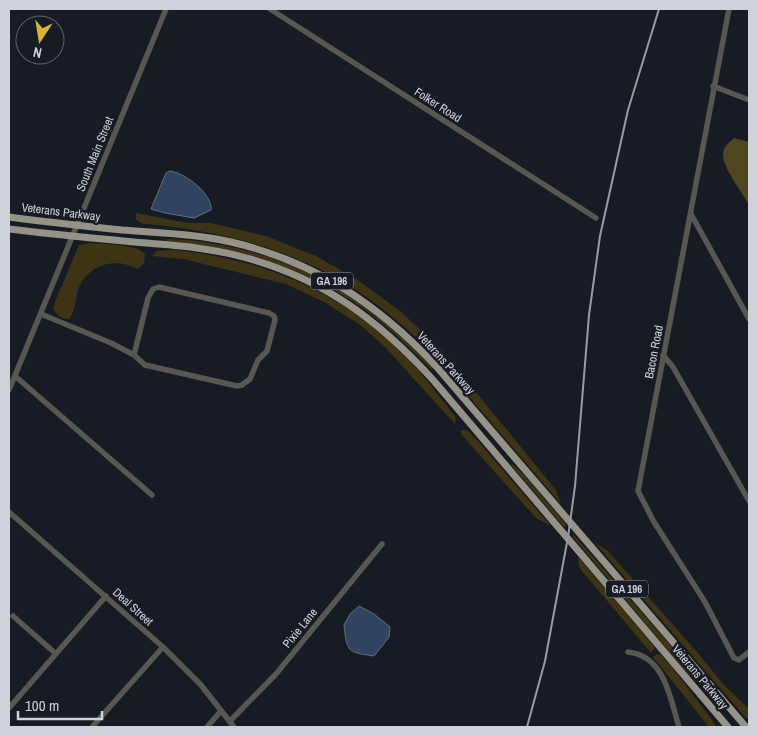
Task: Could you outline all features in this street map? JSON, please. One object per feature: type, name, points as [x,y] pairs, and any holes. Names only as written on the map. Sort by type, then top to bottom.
[{"type":"main road","name":"Veterans Parkway","points":[[9,217],[76,226],[184,235],[216,239],[247,246],[276,255],[309,269],[341,286],[372,306],[413,341],[436,366],[746,727]]},
{"type":"main road","name":"Veterans Parkway","points":[[9,229],[199,248],[244,257],[305,279],[365,315],[405,349],[434,381],[728,727]]},
{"type":"street","name":"South Main Street","points":[[9,390],[166,9]]},
{"type":"street","name":"Folker Road","points":[[270,9],[596,218]]},
{"type":"street","name":"Bacon Road","points":[[729,9],[638,490],[654,522],[705,602],[734,658],[739,660],[749,652]]},
{"type":"street","points":[[713,86],[749,100]]},
{"type":"street","points":[[691,214],[749,319]]},
{"type":"street","points":[[41,314],[111,343],[134,355],[145,365],[236,386],[242,386],[250,379],[258,360],[267,351],[275,324],[274,316],[269,313],[159,287],[153,289],[148,298],[134,355]]},
{"type":"street","points":[[664,355],[673,366],[749,501]]},
{"type":"street","points":[[15,376],[152,495]]},
{"type":"street","name":"Deal Street","points":[[9,512],[163,647],[201,685],[232,724]]},
{"type":"street","name":"Pixie Lane","points":[[232,724],[276,674],[382,544]]},
{"type":"street","points":[[9,708],[106,596]]},
{"type":"street","points":[[13,616],[56,653]]},
{"type":"street","points":[[92,727],[163,647]]},
{"type":"street","points":[[628,652],[648,658],[657,668],[666,686],[679,727]]},
{"type":"street","points":[[207,727],[221,711]]},
{"type":"shaded area","points":[[734,138],[749,142],[749,205],[729,173],[724,159],[724,149]]},
{"type":"shaded area","points":[[136,213],[188,223],[211,223],[266,236],[318,257],[359,281],[400,311],[439,347],[556,490],[561,504],[430,351],[406,328],[356,290],[330,274],[274,250],[210,233],[143,224],[136,220]]},
{"type":"shaded area","points":[[166,239],[196,241],[225,246],[282,262],[309,273],[335,287],[384,320],[410,343],[433,368],[432,370],[388,328],[357,304],[307,276],[252,256],[224,249],[166,241]]},
{"type":"shaded area","points":[[90,243],[135,248],[145,254],[144,263],[138,269],[114,263],[98,267],[80,285],[72,315],[69,319],[64,318],[59,316],[54,310],[55,302],[79,245]]},
{"type":"shaded area","points":[[173,250],[205,254],[268,270],[298,281],[354,312],[380,332],[411,361],[455,416],[455,424],[385,347],[359,324],[324,302],[286,284],[183,259],[152,256],[156,251]]},
{"type":"shaded area","points":[[461,430],[467,430],[477,440],[551,526],[536,518],[461,434]]},
{"type":"shaded area","points":[[512,464],[525,476],[566,526],[564,527]]},
{"type":"shaded area","points":[[573,534],[719,703],[687,673],[573,537]]},
{"type":"shaded area","points":[[595,543],[607,550],[723,684],[749,709],[749,719],[745,717]]},
{"type":"shaded area","points":[[578,557],[654,646],[651,653],[582,571],[579,567]]},
{"type":"shaded area","points":[[657,654],[661,655],[672,667],[715,724],[715,727],[709,727],[653,657]]},
{"type":"water","points":[[170,171],[183,176],[197,185],[208,197],[211,210],[194,218],[151,209],[166,173]]},
{"type":"water","points":[[359,606],[374,614],[390,627],[389,637],[374,656],[353,652],[346,641],[344,625],[350,614]]},
{"type":"railway","points":[[527,727],[545,661],[568,537],[575,486],[589,315],[600,236],[628,110],[659,9]]}]
